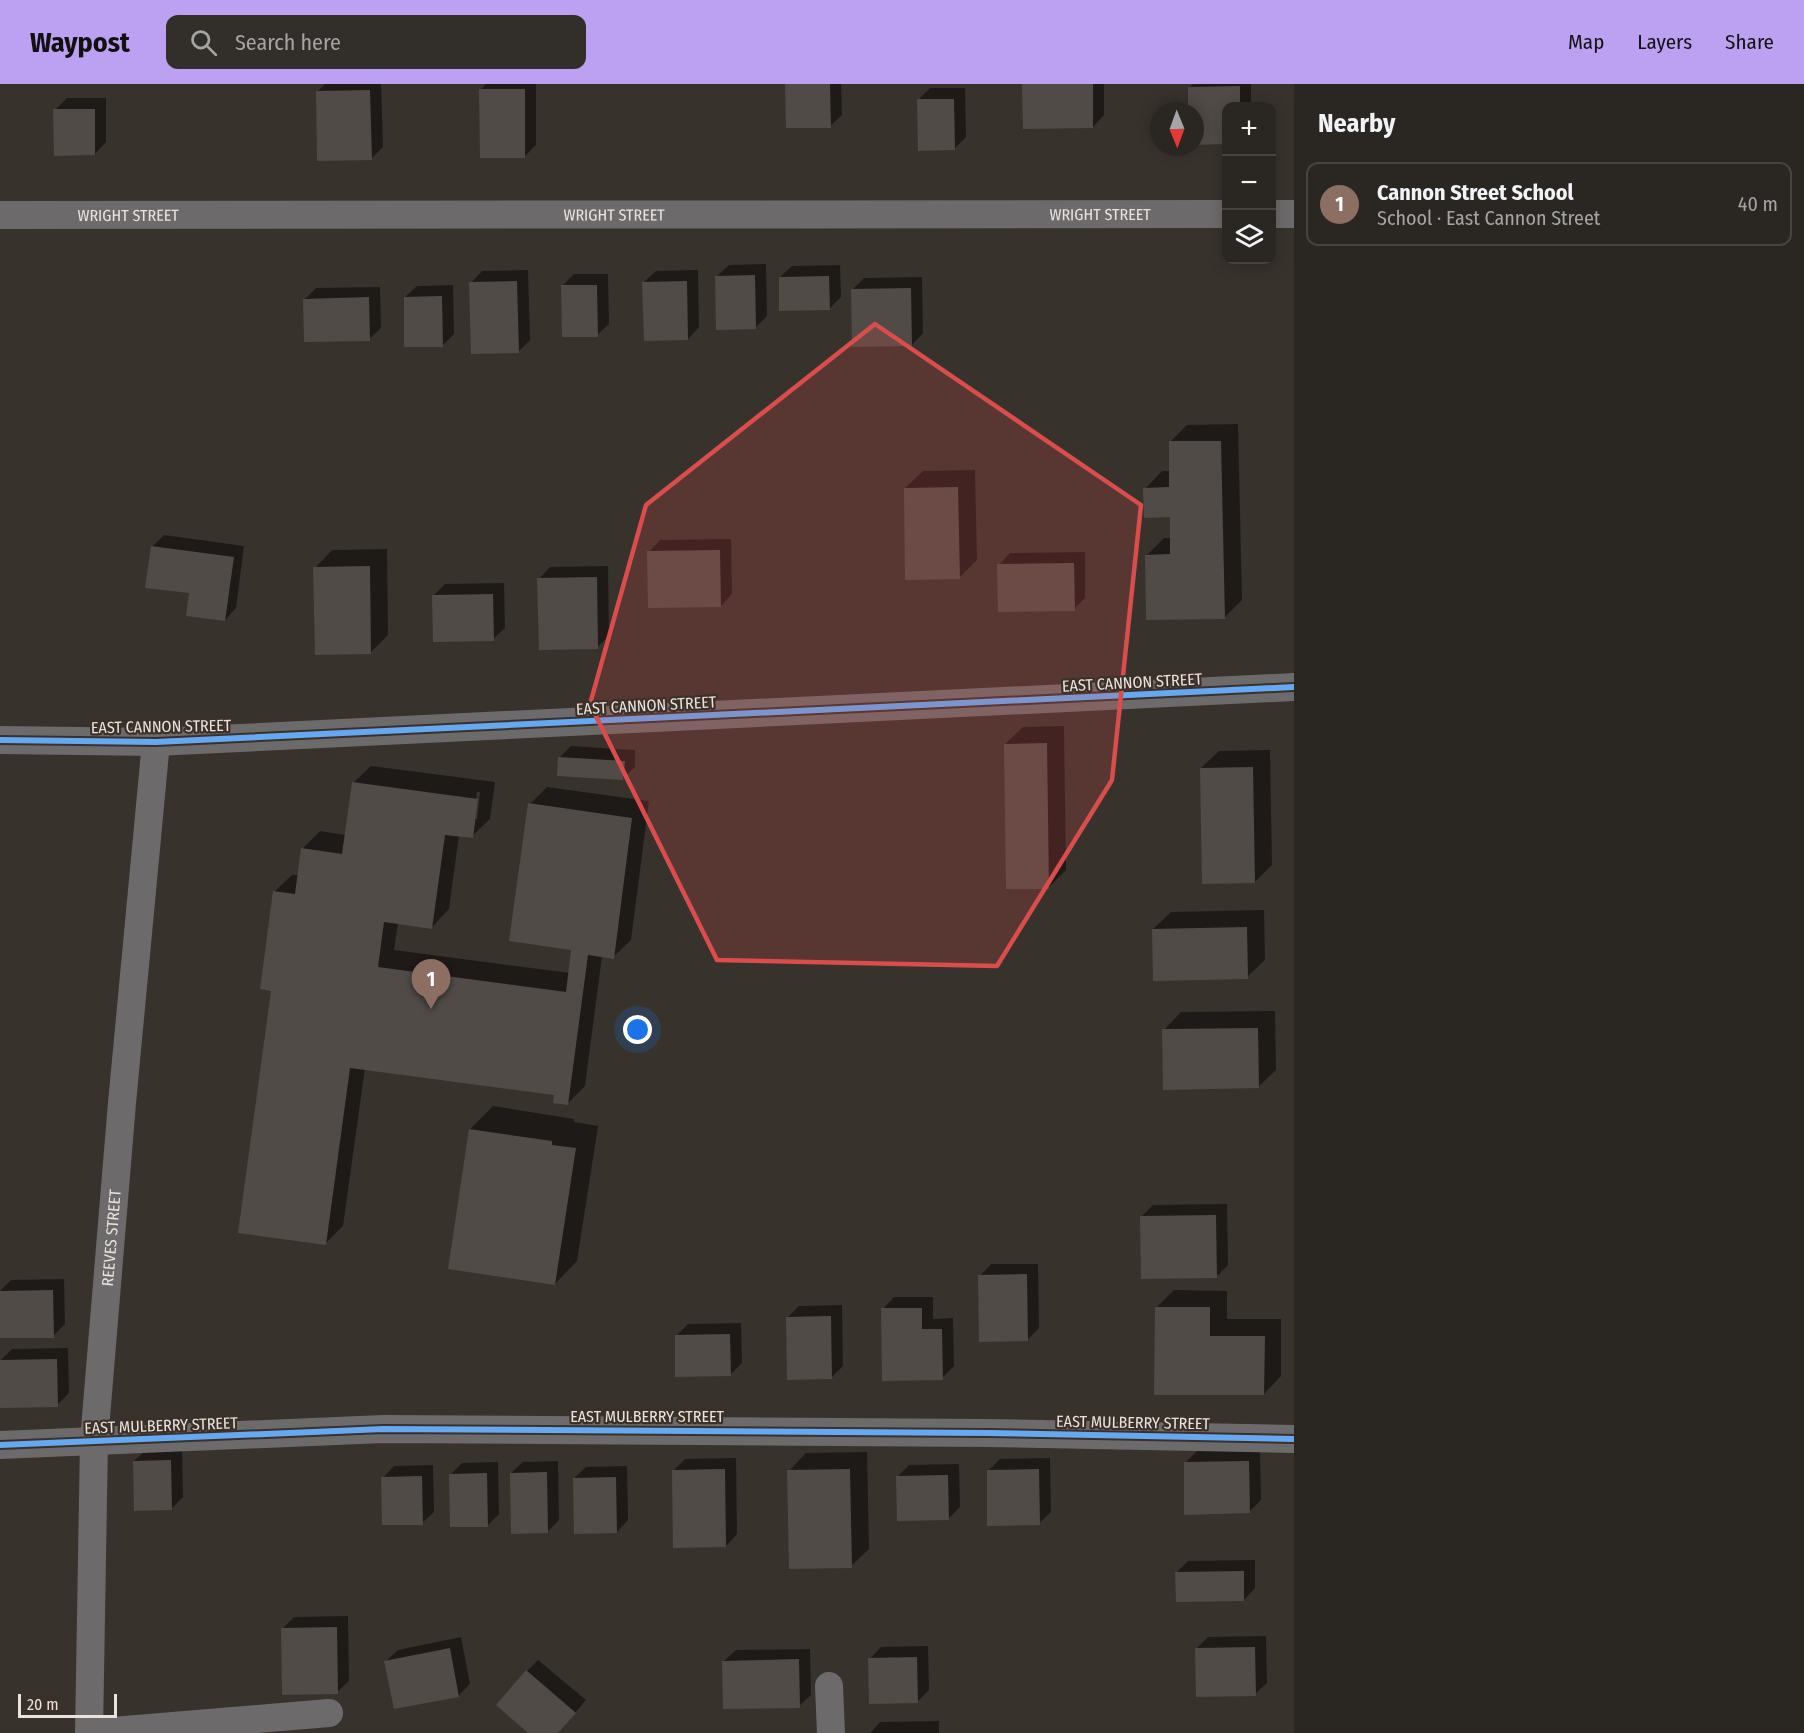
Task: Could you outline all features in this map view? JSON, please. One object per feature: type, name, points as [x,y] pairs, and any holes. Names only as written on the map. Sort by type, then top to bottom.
[{"type":"street","name":"WRIGHT STREET","points":[[0,215],[1222,214]]},
{"type":"street","points":[[1276,214],[1294,214]]},
{"type":"street","name":"EAST CANNON STREET","points":[[0,740],[156,742],[1294,687]]},
{"type":"street","name":"REEVES STREET","points":[[89,1733],[94,1441],[122,1103],[156,742]]},
{"type":"street","name":"EAST MULBERRY STREET","points":[[0,1445],[383,1429],[976,1432],[1294,1439]]},
{"type":"street","points":[[829,1686],[831,1733]]},
{"type":"street","points":[[89,1733],[329,1713]]},
{"type":"highlighted area","points":[[875,324],[1141,505],[1112,780],[997,966],[717,960],[590,704],[646,505]]},
{"type":"building","points":[[785,84],[830,84],[831,128],[786,128]]},
{"type":"building","points":[[1022,84],[1093,84],[1093,128],[1023,129]]},
{"type":"building","points":[[1240,86],[1240,102],[1222,102],[1222,144],[1204,145],[1204,102],[1188,102],[1188,87]]},
{"type":"building","points":[[479,89],[525,89],[525,158],[480,158]]},
{"type":"building","points":[[370,90],[372,160],[317,161],[316,91]]},
{"type":"building","points":[[917,99],[954,99],[955,150],[918,151]]},
{"type":"building","points":[[53,109],[95,109],[95,155],[54,156]]},
{"type":"building","points":[[755,275],[756,329],[716,330],[715,276]]},
{"type":"building","points":[[829,276],[830,310],[779,311],[779,277]]},
{"type":"building","points":[[517,281],[519,353],[471,354],[469,282]]},
{"type":"building","points":[[687,281],[688,340],[644,341],[642,282]]},
{"type":"building","points":[[561,285],[597,285],[598,337],[562,337]]},
{"type":"building","points":[[911,288],[912,346],[852,347],[851,289]]},
{"type":"building","points":[[442,296],[443,347],[404,347],[404,297]]},
{"type":"building","points":[[369,297],[370,341],[304,342],[303,299]]},
{"type":"building","points":[[1169,441],[1221,441],[1225,619],[1146,620],[1145,555],[1170,554],[1170,517],[1144,518],[1143,488],[1169,487]]},
{"type":"building","points":[[958,487],[960,579],[905,580],[904,488]]},
{"type":"building","points":[[151,546],[234,557],[225,621],[186,616],[189,593],[145,588]]},
{"type":"building","points":[[720,550],[721,607],[648,608],[647,551]]},
{"type":"building","points":[[1074,563],[1075,611],[998,612],[997,564]]},
{"type":"building","points":[[370,566],[371,654],[315,655],[313,567]]},
{"type":"building","points":[[597,577],[598,649],[539,650],[537,578]]},
{"type":"building","points":[[493,594],[494,641],[433,642],[432,595]]},
{"type":"building","points":[[1047,743],[1049,889],[1006,889],[1004,744]]},
{"type":"building","points":[[558,757],[625,761],[623,780],[557,776]]},
{"type":"building","points":[[1253,767],[1255,883],[1202,884],[1200,768]]},
{"type":"building","points":[[352,782],[478,799],[473,838],[445,835],[432,929],[384,922],[378,967],[566,992],[571,950],[509,941],[528,803],[632,818],[614,959],[588,955],[568,1105],[553,1103],[554,1095],[350,1068],[326,1245],[238,1233],[271,991],[260,989],[273,891],[295,894],[301,848],[342,854]]},
{"type":"building","points":[[1247,927],[1248,979],[1153,981],[1152,929]]},
{"type":"building","points":[[1258,1028],[1259,1088],[1163,1090],[1162,1029]]},
{"type":"building","points":[[469,1129],[552,1141],[552,1145],[576,1148],[555,1285],[448,1269]]},
{"type":"building","points":[[1216,1215],[1217,1278],[1141,1279],[1140,1216]]},
{"type":"building","points":[[1027,1274],[1028,1341],[979,1342],[978,1275]]},
{"type":"building","points":[[53,1290],[54,1338],[0,1338],[0,1291]]},
{"type":"building","points":[[1155,1307],[1210,1307],[1210,1336],[1265,1336],[1264,1395],[1154,1395]]},
{"type":"building","points":[[881,1308],[922,1308],[922,1329],[942,1329],[943,1380],[882,1381]]},
{"type":"building","points":[[831,1316],[832,1379],[787,1380],[786,1317]]},
{"type":"building","points":[[730,1334],[731,1376],[675,1377],[675,1335]]},
{"type":"building","points":[[57,1359],[58,1407],[0,1408],[0,1360]]},
{"type":"building","points":[[171,1460],[172,1510],[134,1511],[133,1461]]},
{"type":"building","points":[[1249,1461],[1250,1513],[1184,1515],[1184,1462]]},
{"type":"building","points":[[725,1469],[726,1547],[673,1548],[672,1470]]},
{"type":"building","points":[[850,1469],[852,1568],[789,1569],[787,1470]]},
{"type":"building","points":[[1039,1469],[1040,1525],[987,1526],[987,1470]]},
{"type":"building","points":[[547,1472],[548,1533],[511,1534],[510,1473]]},
{"type":"building","points":[[487,1473],[488,1527],[450,1527],[449,1474]]},
{"type":"building","points":[[948,1475],[949,1520],[897,1521],[896,1476]]},
{"type":"building","points":[[422,1476],[423,1525],[382,1525],[381,1477]]},
{"type":"building","points":[[616,1477],[617,1533],[574,1534],[573,1478]]},
{"type":"building","points":[[1244,1571],[1244,1601],[1176,1602],[1175,1572]]},
{"type":"building","points":[[337,1627],[338,1694],[282,1695],[281,1628]]},
{"type":"building","points":[[1255,1647],[1256,1696],[1196,1697],[1195,1648]]},
{"type":"building","points":[[450,1648],[459,1697],[394,1709],[384,1661]]},
{"type":"building","points":[[917,1657],[918,1703],[869,1704],[868,1658]]},
{"type":"building","points":[[799,1659],[800,1708],[723,1709],[722,1661]]},
{"type":"building","points":[[526,1670],[576,1713],[558,1733],[528,1733],[496,1705]]},
{"type":"cycle path","points":[[0,740],[156,742],[1294,687]]},
{"type":"cycle path","points":[[0,1445],[383,1429],[988,1433],[1294,1439]]},
{"type":"place","name":"Cannon Street School","points":[[431,1009]]}]
